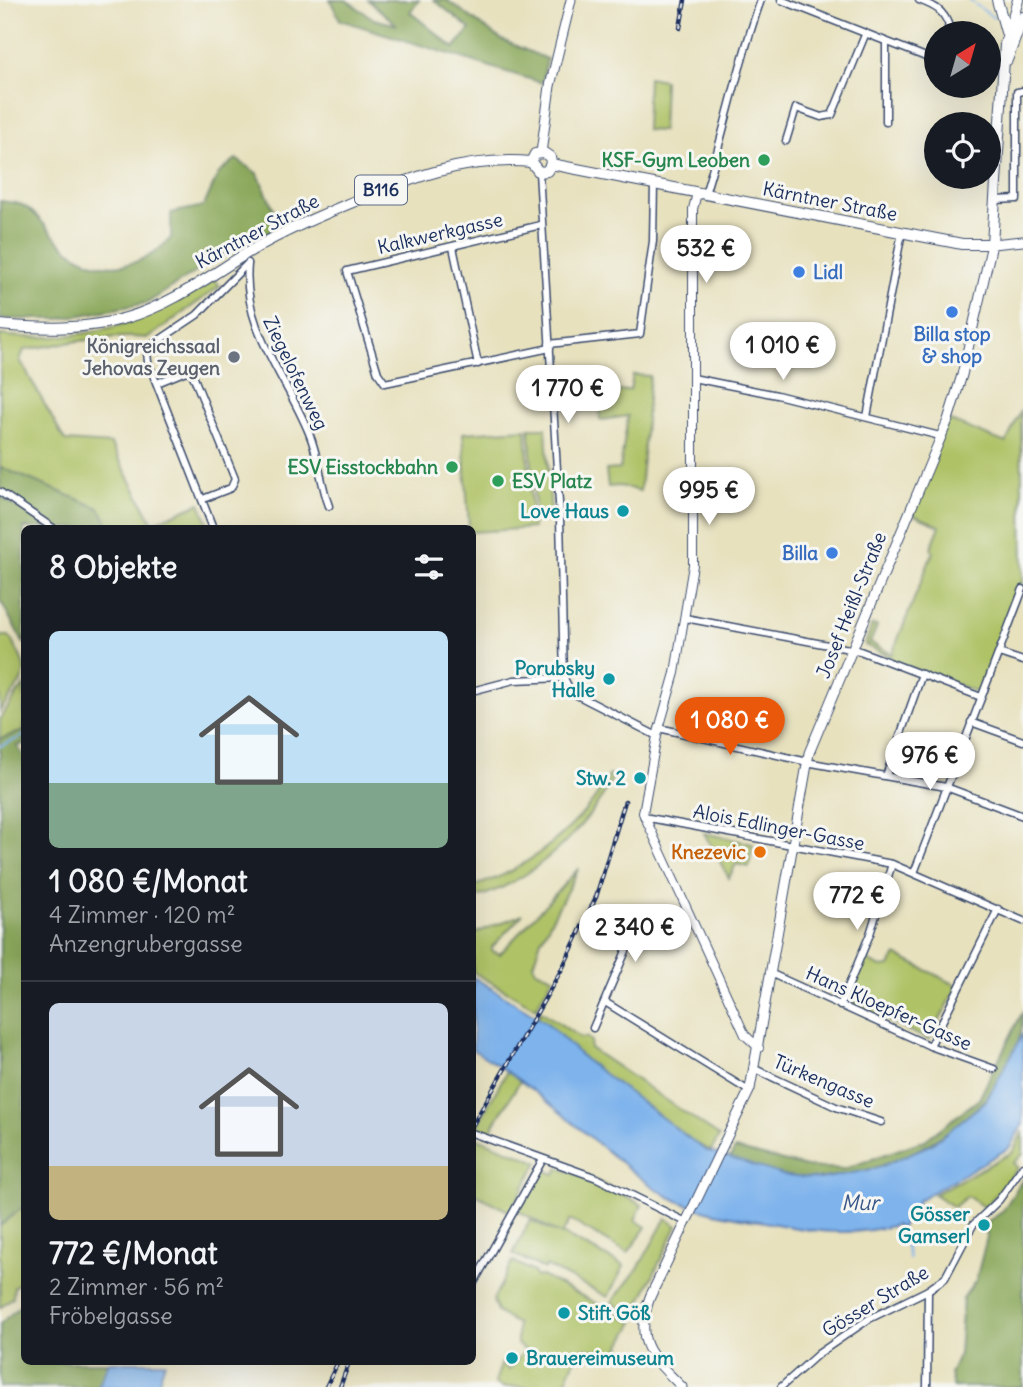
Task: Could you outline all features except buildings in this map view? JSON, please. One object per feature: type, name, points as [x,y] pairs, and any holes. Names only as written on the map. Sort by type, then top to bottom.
[{"type":"main road","points":[[541,152],[550,157],[551,164],[547,171],[539,172],[531,162],[541,152],[550,86],[570,0]]},
{"type":"main road","points":[[998,0],[1006,36],[992,244],[1022,243]]},
{"type":"main road","points":[[1006,36],[1018,8]]},
{"type":"main road","points":[[1004,68],[1012,46],[1018,8]]},
{"type":"main road","points":[[1012,46],[1023,32]]},
{"type":"main road","name":"Kärntner Straße","points":[[0,325],[56,330],[126,318],[176,296],[248,257],[287,231],[422,174],[473,162],[531,162]]},
{"type":"main road","name":"Kärntner Straße","points":[[551,164],[902,232],[979,245],[992,244]]},
{"type":"main road","name":"Josef Heißl-Straße","points":[[682,1387],[649,1351],[643,1338],[642,1322],[650,1297],[749,1091],[760,1048],[806,761],[940,436],[962,375],[992,244]]},
{"type":"street","points":[[760,1048],[744,1035],[644,817],[658,732],[675,673],[694,554],[693,209],[722,143],[744,44],[761,0]]},
{"type":"street","points":[[781,0],[924,57]]},
{"type":"street","points":[[919,0],[938,8],[947,21]]},
{"type":"street","points":[[786,141],[796,108],[821,117],[832,115],[865,35]]},
{"type":"street","points":[[886,43],[887,122]]},
{"type":"street","points":[[993,200],[1017,199],[1020,92]]},
{"type":"street","points":[[539,172],[561,519],[564,678],[571,692],[658,732],[946,787],[1023,816]]},
{"type":"street","points":[[453,247],[478,364],[550,346],[640,335],[649,272],[654,184]]},
{"type":"street","name":"Kalkwerkgasse","points":[[478,364],[383,382],[347,271],[541,225]]},
{"type":"street","points":[[867,417],[902,232]]},
{"type":"street","points":[[212,525],[148,362],[147,352],[152,345],[197,315],[248,257]]},
{"type":"street","name":"Ziegelofenweg","points":[[248,257],[246,287],[251,314],[308,432],[319,480],[329,506]]},
{"type":"street","points":[[157,383],[186,371],[192,373],[229,466],[234,485],[203,499]]},
{"type":"street","points":[[693,378],[940,436]]},
{"type":"street","points":[[0,492],[48,525]]},
{"type":"street","points":[[914,873],[1023,589]]},
{"type":"street","points":[[685,618],[788,640],[850,649],[981,697]]},
{"type":"street","points":[[999,653],[1023,662]]},
{"type":"street","points":[[886,776],[922,674]]},
{"type":"street","points":[[476,690],[514,680],[564,678]]},
{"type":"street","points":[[971,722],[1023,741]]},
{"type":"street","name":"Alois Edlinger-Gasse","points":[[644,817],[892,864],[1023,921]]},
{"type":"street","points":[[840,1006],[870,934],[892,864]]},
{"type":"street","points":[[930,1046],[998,909]]},
{"type":"street","points":[[593,1028],[640,919],[688,916]]},
{"type":"street","name":"Hans Kloepfer-Gasse","points":[[772,974],[930,1046],[994,1069]]},
{"type":"street","points":[[605,1002],[749,1091]]},
{"type":"street","name":"Türkengasse","points":[[755,1069],[836,1107],[881,1122]]},
{"type":"street","points":[[476,1134],[597,1178],[686,1222]]},
{"type":"street","points":[[476,1279],[543,1159]]},
{"type":"street","name":"Gösser Straße","points":[[781,1387],[818,1354],[869,1319],[924,1293],[944,1278],[973,1226],[999,1200],[1023,1166]]},
{"type":"street","points":[[924,1293],[927,1387]]},
{"type":"green space","points":[[330,0],[346,0],[374,19],[397,25],[368,0],[419,0],[410,12],[454,48],[470,29],[434,0],[447,0],[502,40],[547,59],[542,83],[340,20]]},
{"type":"green space","points":[[648,77],[664,80],[662,131],[646,130]]},
{"type":"green space","points":[[236,159],[258,174],[282,228],[237,246],[147,303],[60,319],[0,319],[0,201],[20,204],[28,209],[63,245],[82,258],[109,266],[123,265],[148,256],[171,238],[171,213],[204,206],[218,174]]},
{"type":"green space","points":[[214,279],[220,286],[148,338],[101,338],[24,350],[20,360],[65,441],[111,444],[153,523],[200,503],[209,525],[109,525],[99,508],[0,467],[0,335],[57,337],[85,333],[139,319]]},
{"type":"green space","points":[[633,375],[650,376],[640,491],[620,486],[608,487],[606,470],[620,469],[628,416],[600,420],[599,394],[630,390]]},
{"type":"green space","points":[[1021,410],[1023,582],[979,693],[890,660],[891,657],[865,645],[872,625],[877,626],[870,643],[892,654],[933,552],[931,548],[940,526],[909,513],[948,420],[1006,443]]},
{"type":"green space","points":[[529,428],[546,428],[551,514],[536,518]]},
{"type":"green space","name":"ESV Platz","points":[[526,429],[533,528],[476,532],[476,525],[469,525],[463,433]]},
{"type":"green space","points":[[0,467],[99,508],[109,525],[53,525],[0,489]]},
{"type":"green space","points":[[0,496],[44,525],[21,525],[21,638],[0,600]]},
{"type":"green space","points":[[0,636],[9,636],[21,658],[21,682],[0,711]]},
{"type":"green space","points":[[21,689],[21,732],[0,739],[0,718]]},
{"type":"green space","points":[[21,732],[21,745],[17,746],[21,752],[21,1208],[0,1226],[0,739]]},
{"type":"green space","points":[[609,775],[613,777],[589,815],[555,851],[515,881],[476,897],[476,885],[512,870],[552,843],[586,810]]},
{"type":"green space","points":[[704,833],[753,844],[749,867],[736,864],[729,878]]},
{"type":"green space","points":[[579,868],[541,940],[533,964],[536,970],[553,977],[536,1008],[476,974],[476,933],[523,914],[492,947],[492,951],[500,954]]},
{"type":"green space","points":[[896,955],[958,986],[929,1040],[846,1002],[865,959],[881,967],[890,966]]},
{"type":"green space","points":[[541,1011],[581,1038],[586,1037],[591,1041],[590,1048],[719,1136],[711,1151],[693,1142],[588,1062],[538,1017]]},
{"type":"green space","points":[[1023,1011],[1018,1044],[1003,1075],[982,1103],[954,1127],[923,1147],[889,1163],[855,1173],[823,1178],[775,1173],[729,1159],[735,1149],[807,1167],[844,1169],[925,1140],[979,1099]]},
{"type":"green space","points":[[507,1071],[520,1081],[488,1135],[476,1127]]},
{"type":"green space","points":[[1023,1131],[1023,1154],[1013,1163],[1018,1168],[985,1208],[967,1196],[954,1207],[934,1194],[1013,1152]]},
{"type":"green space","points":[[476,1138],[538,1162],[510,1212],[476,1195]]},
{"type":"green space","points":[[559,1168],[591,1178],[642,1205],[635,1220],[646,1227],[628,1253],[570,1220],[562,1234],[624,1266],[608,1297],[546,1266],[544,1269],[513,1254],[530,1220],[562,1235],[517,1210],[541,1169],[555,1174]]},
{"type":"green space","points":[[1023,1179],[1023,1387],[953,1387],[950,1374],[959,1354],[963,1298],[976,1280],[987,1237],[985,1223],[1002,1212]]},
{"type":"green space","points":[[21,1208],[21,1281],[14,1287],[13,1297],[0,1308],[0,1226]]},
{"type":"green space","points":[[666,1218],[677,1226],[633,1317],[612,1302],[639,1267]]},
{"type":"green space","points":[[513,1261],[534,1272],[536,1277],[542,1276],[634,1322],[617,1352],[584,1348],[577,1355],[563,1387],[502,1387],[495,1383],[501,1364],[509,1370],[525,1350],[517,1344],[517,1324],[497,1312],[493,1300]]},
{"type":"green space","points":[[21,1305],[21,1365],[108,1365],[98,1387],[0,1387],[0,1324]]},
{"type":"water","name":"Mur","points":[[476,979],[546,1022],[588,1062],[705,1150],[786,1176],[820,1179],[878,1168],[932,1144],[986,1101],[1023,1034],[1023,1124],[1009,1148],[917,1201],[917,1209],[905,1217],[901,1229],[896,1225],[864,1231],[818,1231],[705,1210],[668,1196],[630,1170],[526,1085],[476,1052]]},
{"type":"water","points":[[108,1365],[164,1365],[157,1387],[98,1387]]},
{"type":"waterway","points":[[969,0],[994,18]]},
{"type":"waterway","points":[[0,746],[21,737]]},
{"type":"waterway","points":[[901,1229],[909,1258]]},
{"type":"waterway","points":[[923,1299],[925,1313]]},
{"type":"waterway","points":[[921,1387],[925,1322]]},
{"type":"railway","points":[[680,28],[685,0]]},
{"type":"railway","points":[[476,1119],[563,967],[596,897],[625,801]]},
{"type":"railway","points":[[326,1387],[337,1365]]},
{"type":"railway","points":[[340,1387],[348,1365]]},
{"type":"place","name":"KSF-Gym Leoben","points":[[764,160]]},
{"type":"place","name":"Lidl","points":[[799,272]]},
{"type":"place","name":"Billa stop & shop","points":[[952,312]]},
{"type":"place","name":"Königreichssaal Jehovas Zeugen","points":[[234,357]]},
{"type":"place","name":"ESV Eisstockbahn","points":[[452,467]]},
{"type":"place","name":"ESV Platz","points":[[498,481]]},
{"type":"place","name":"Love Haus","points":[[623,511]]},
{"type":"place","name":"Billa","points":[[832,553]]},
{"type":"place","name":"Porubsky Halle","points":[[609,679]]},
{"type":"place","name":"Stw. 2","points":[[640,778]]},
{"type":"place","name":"Knezevic","points":[[760,852]]},
{"type":"place","name":"Gösser Gamserl","points":[[984,1225]]},
{"type":"place","name":"Stift Göß","points":[[564,1313]]},
{"type":"place","name":"Brauereimuseum","points":[[512,1358]]}]
